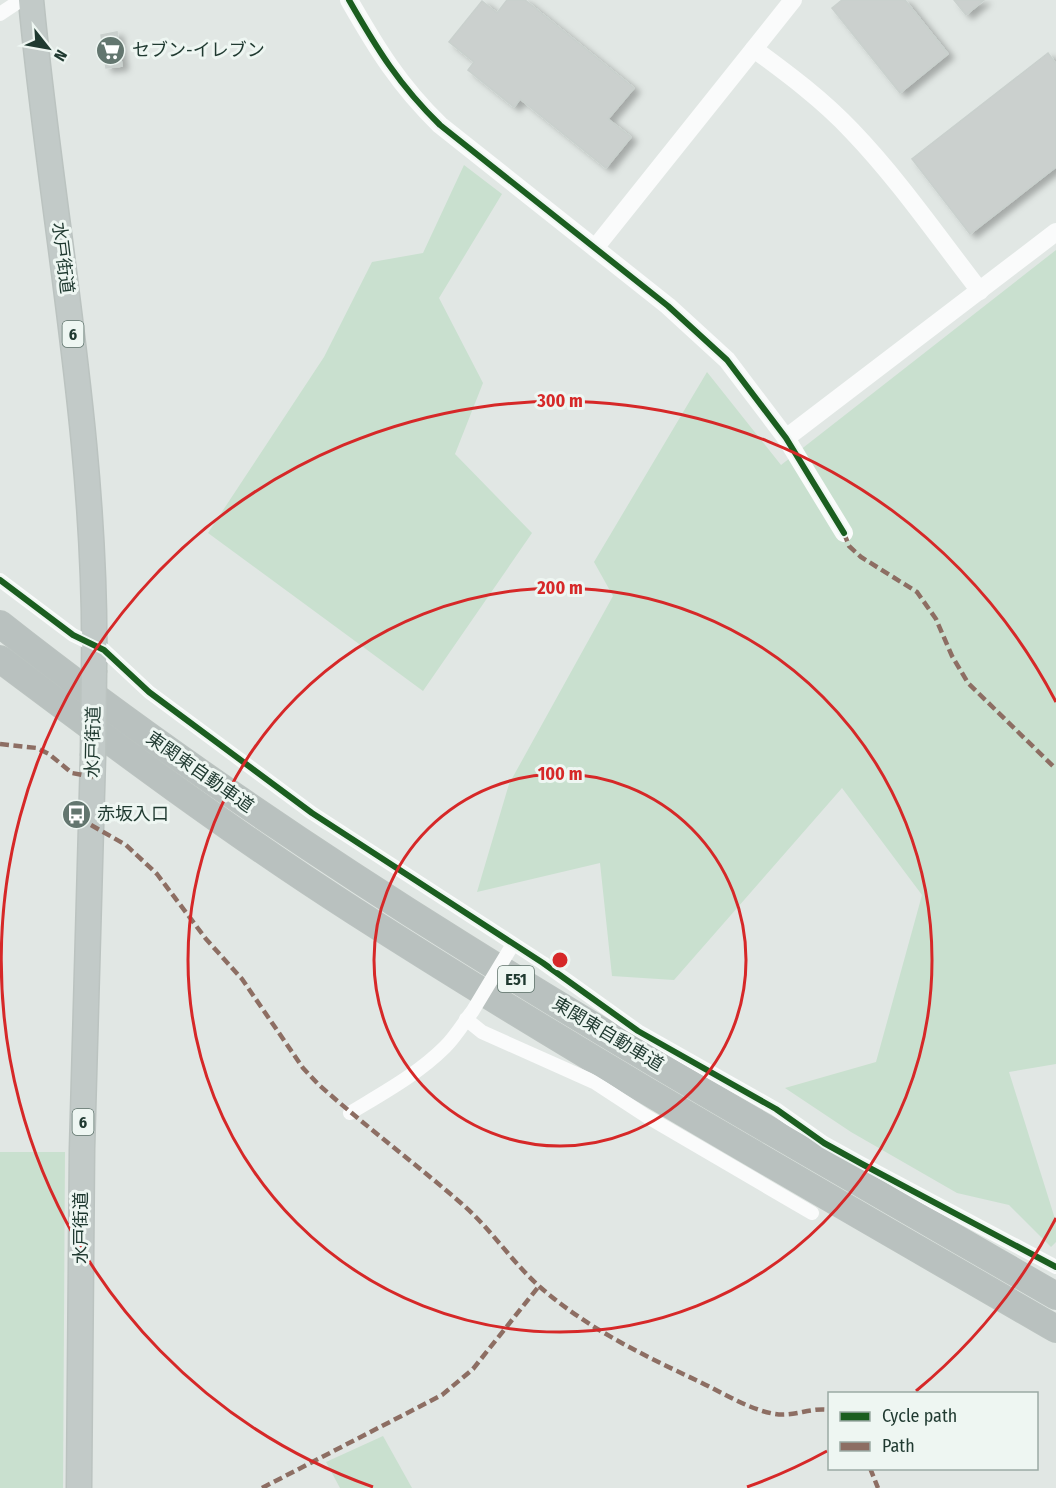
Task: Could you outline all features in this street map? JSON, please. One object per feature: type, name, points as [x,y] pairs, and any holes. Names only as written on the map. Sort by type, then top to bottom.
[{"type":"highway","name":"水戸街道","points":[[31,0],[81,394],[94,645],[82,1149],[79,1488]]},
{"type":"highway","name":"東関東自動車道","points":[[0,624],[111,709],[250,808],[436,929],[587,1023],[1056,1296]]},
{"type":"highway","name":"東関東自動車道","points":[[0,659],[114,745],[371,922],[572,1047],[1056,1329]]},
{"type":"street","points":[[0,14],[21,0]]},
{"type":"street","points":[[349,0],[388,67],[411,96],[440,124],[596,248],[698,332],[727,360],[786,438],[844,533]]},
{"type":"street","points":[[596,248],[792,0]]},
{"type":"street","points":[[754,49],[785,71],[850,129],[877,158],[980,291]]},
{"type":"street","points":[[786,438],[1056,232]]},
{"type":"street","points":[[0,580],[73,635],[115,658],[149,692],[312,813],[638,1031],[776,1109],[824,1143],[1056,1267]]},
{"type":"street","points":[[350,1113],[405,1079],[452,1039],[469,1016],[512,946]]},
{"type":"street","points":[[469,1016],[482,1032],[594,1082],[646,1116],[812,1213]]},
{"type":"green space","points":[[464,165],[502,194],[439,298],[483,383],[455,454],[532,533],[423,691],[208,533],[324,357],[372,262],[423,253]]},
{"type":"green space","points":[[1056,250],[1056,1064],[1009,1072],[1056,1222],[1056,1242],[1051,1247],[1009,1205],[957,1193],[851,1132],[785,1088],[876,1062],[922,895],[842,788],[674,980],[612,976],[600,863],[477,892],[509,784],[613,596],[594,562],[707,372],[781,465]]},
{"type":"green space","points":[[0,1152],[65,1152],[63,1488],[0,1488]]},
{"type":"green space","points":[[383,1436],[412,1488],[340,1488],[326,1462]]},
{"type":"building","points":[[507,0],[525,0],[634,88],[608,119],[631,137],[606,168],[520,99],[514,107],[468,70],[474,62],[449,42],[482,1],[497,13]]},
{"type":"building","points":[[842,0],[905,0],[948,54],[900,93],[832,8]]},
{"type":"building","points":[[954,0],[984,0],[966,15]]},
{"type":"building","name":"セブン-イレブン","points":[[117,32],[122,66],[106,68],[101,35]]},
{"type":"building","points":[[1048,53],[1056,64],[1056,167],[970,234],[912,159]]},
{"type":"marked path","points":[[844,533],[849,546],[861,557],[917,592],[936,619],[952,656],[968,683],[1056,769]]},
{"type":"marked path","points":[[0,744],[37,748],[49,754],[72,773],[93,777]]},
{"type":"marked path","points":[[91,825],[126,845],[157,874],[206,939],[242,979],[303,1068],[318,1084],[462,1204],[530,1277],[558,1302],[617,1340],[746,1405],[782,1415],[828,1410]]},
{"type":"marked path","points":[[262,1488],[442,1395],[473,1369],[539,1286]]},
{"type":"marked path","points":[[871,1470],[878,1488]]},
{"type":"cycle path","points":[[349,0],[390,66],[412,95],[440,125],[668,306],[727,360],[786,438],[844,533]]},
{"type":"cycle path","points":[[0,580],[73,635],[104,650],[149,692],[312,813],[543,963],[638,1031],[776,1109],[824,1143],[1056,1267]]},
{"type":"place","name":"セブン-イレブン","points":[[111,50]]},
{"type":"place","name":"赤坂入口","points":[[76,814]]}]
